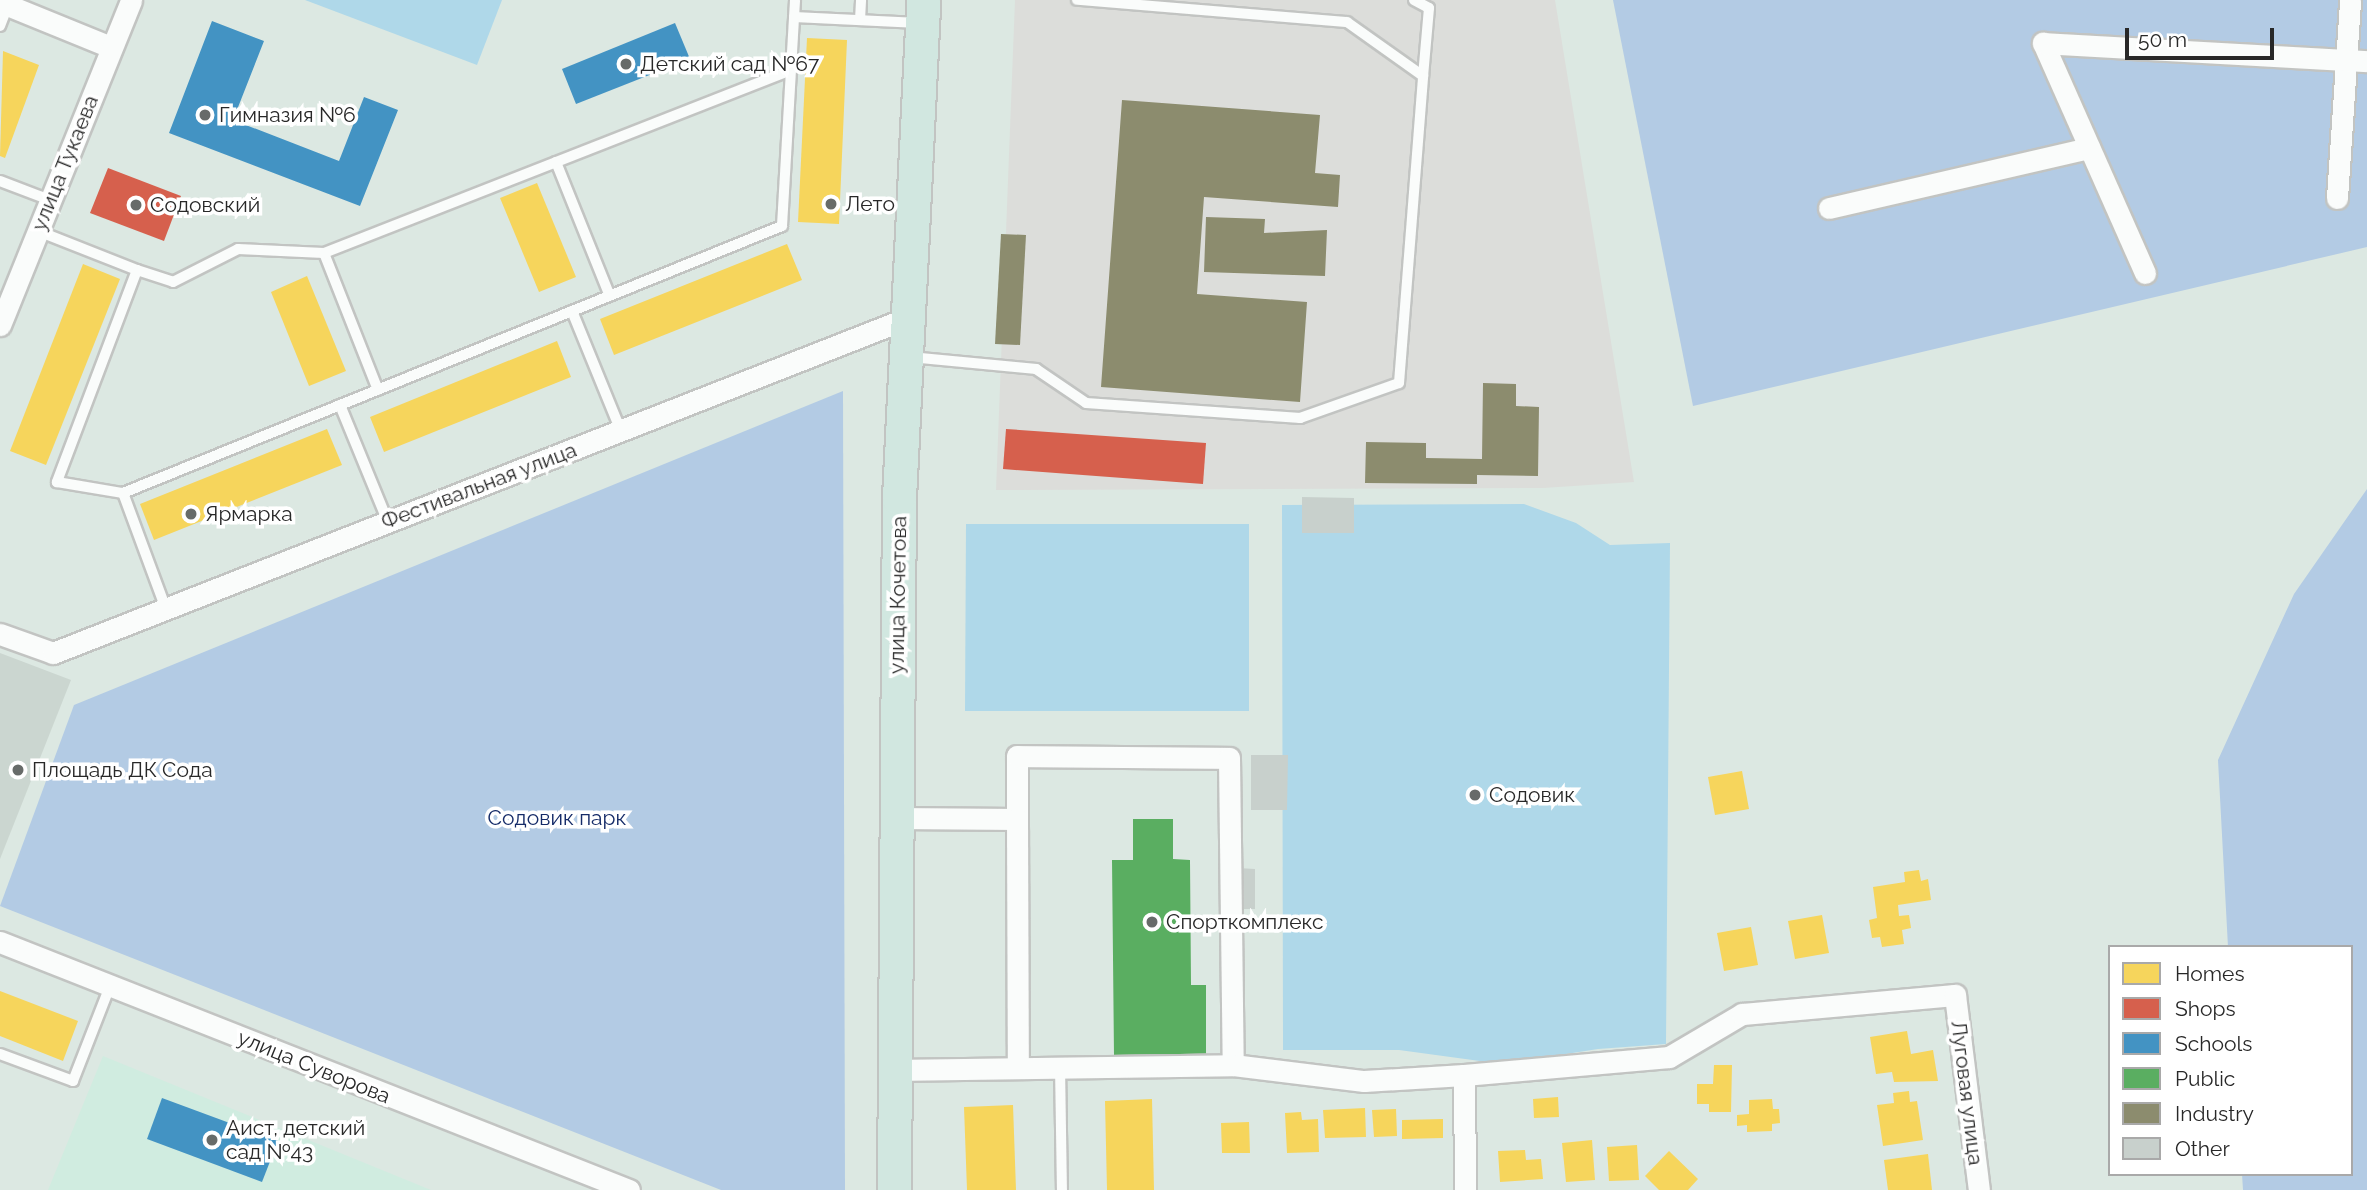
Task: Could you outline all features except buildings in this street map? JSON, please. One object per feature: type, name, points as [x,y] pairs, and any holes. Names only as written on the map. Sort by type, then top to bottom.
[{"type":"main road","name":"улица Кочетова","points":[[894,1190],[892,1070],[895,818],[904,357],[922,12]]},
{"type":"street","name":"улица Тукаева","points":[[0,325],[131,0]]},
{"type":"street","points":[[2337,198],[2357,60],[2350,0]]},
{"type":"street","points":[[4,4],[111,47]]},
{"type":"street","points":[[2145,274],[2043,43],[2357,60]]},
{"type":"street","points":[[1829,208],[2089,148]]},
{"type":"street","name":"Фестивальная улица","points":[[0,634],[53,653],[905,319]]},
{"type":"street","points":[[1018,1067],[1017,756],[1229,758],[1233,1065]]},
{"type":"street","points":[[895,818],[1017,819]]},
{"type":"street","name":"улица Суворова","points":[[0,942],[582,1182],[629,1190]]},
{"type":"street","name":"Луговая улица","points":[[1464,1075],[1669,1057],[1742,1014],[1955,995],[1979,1190]]},
{"type":"street","points":[[892,1070],[1233,1065],[1364,1081],[1464,1075],[1465,1190]]},
{"type":"lane","points":[[137,270],[57,482],[122,493],[782,226],[795,0]]},
{"type":"lane","points":[[860,20],[861,0]]},
{"type":"lane","points":[[1077,0],[1347,22],[1423,76]]},
{"type":"lane","points":[[904,357],[1036,369],[1086,403],[1300,418],[1399,383],[1429,8],[1414,0]]},
{"type":"lane","points":[[0,26],[4,4]]},
{"type":"lane","points":[[794,17],[860,20],[922,12]]},
{"type":"lane","points":[[38,231],[173,282],[238,249],[324,253],[791,70]]},
{"type":"lane","points":[[556,162],[610,296]]},
{"type":"lane","points":[[0,181],[50,200]]},
{"type":"lane","points":[[324,253],[378,390]]},
{"type":"lane","points":[[572,312],[621,430]]},
{"type":"lane","points":[[340,405],[388,522]]},
{"type":"lane","points":[[122,493],[166,609]]},
{"type":"lane","points":[[0,1054],[74,1081],[110,986]]},
{"type":"lane","points":[[1060,1066],[1062,1190]]},
{"type":"shaded area","points":[[305,0],[502,0],[477,65]]},
{"type":"shaded area","points":[[1015,0],[1555,0],[1634,482],[1543,488],[996,490]]},
{"type":"shaded area","name":"Содовик","points":[[1524,504],[1576,523],[1610,545],[1670,543],[1666,1044],[1598,1049],[1502,1064],[1399,1050],[1283,1050],[1282,505]]},
{"type":"shaded area","points":[[966,524],[1249,524],[1249,711],[965,711]]},
{"type":"shaded area","name":"Площадь ДК Сода","points":[[0,653],[71,680],[0,859]]},
{"type":"shaded area","points":[[103,1056],[431,1190],[48,1190]]},
{"type":"green space","points":[[1613,0],[2367,0],[2367,247],[1693,406]]},
{"type":"green space","name":"Содовик парк","points":[[843,391],[845,1190],[721,1190],[0,906],[74,705]]},
{"type":"green space","points":[[2367,489],[2367,1190],[2243,1190],[2242,1176],[2353,1176],[2353,945],[2228,945],[2218,760],[2294,594]]},
{"type":"place","name":"Детский сад №67","points":[[626,64]]},
{"type":"place","name":"Гимназия №6","points":[[205,115]]},
{"type":"place","name":"Лето","points":[[831,204]]},
{"type":"place","name":"Содовский","points":[[136,205]]},
{"type":"place","name":"Ярмарка","points":[[191,514]]},
{"type":"place","name":"Площадь ДК Сода","points":[[18,770]]},
{"type":"place","name":"Содовик","points":[[1475,795]]},
{"type":"place","name":"Спорткомплекс","points":[[1152,922]]},
{"type":"place","name":"Аист, детский сад №43","points":[[212,1140]]}]
